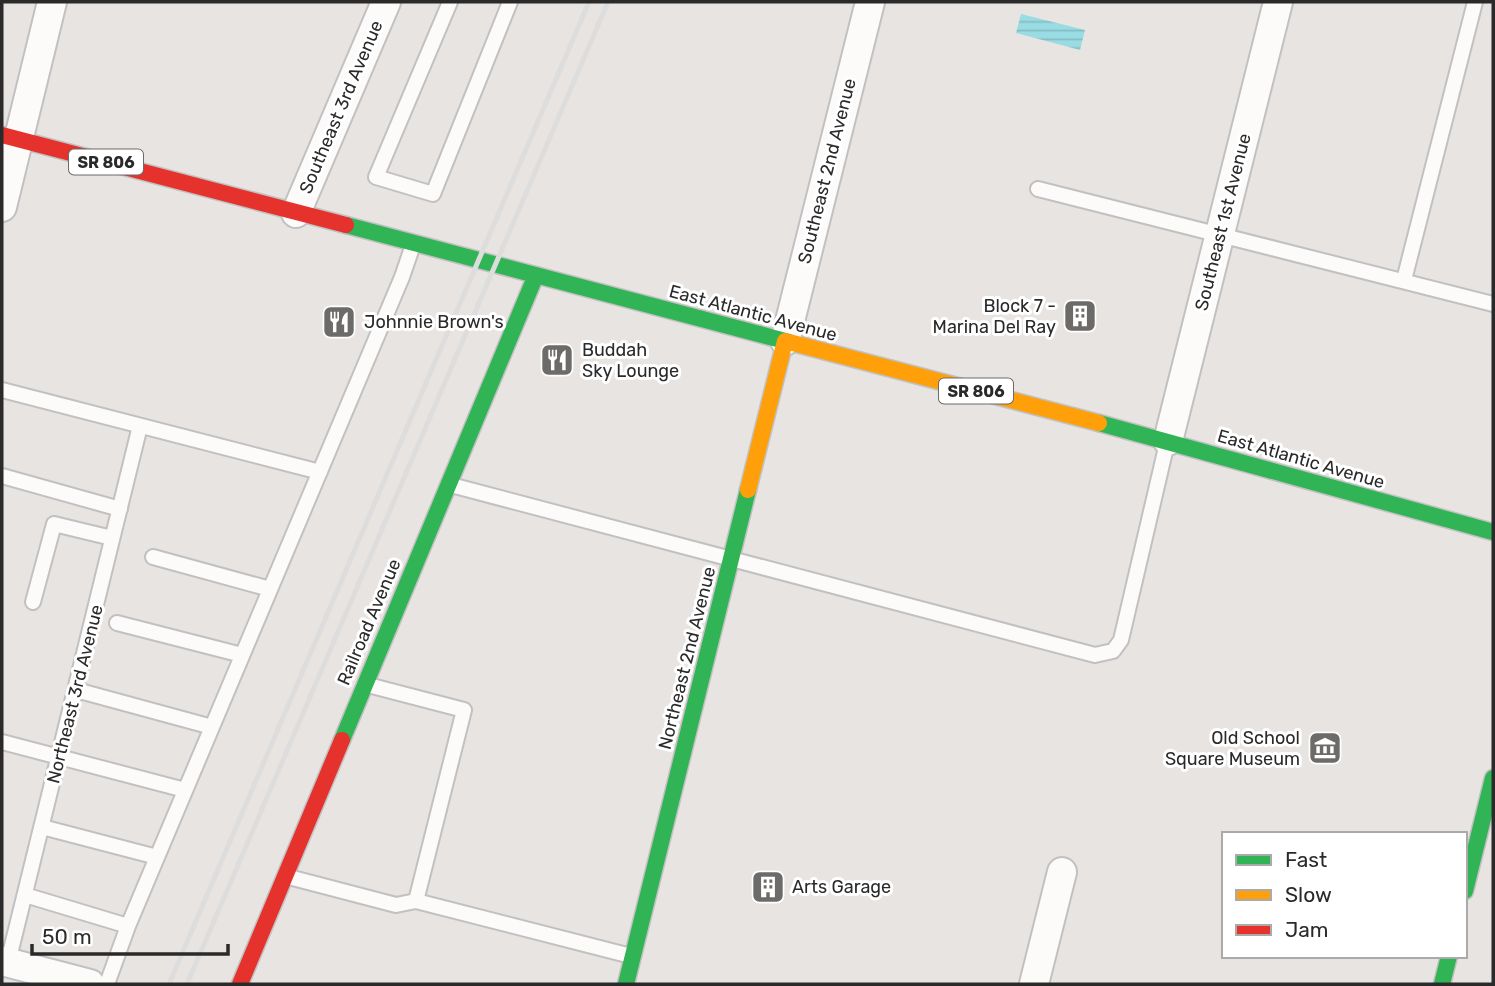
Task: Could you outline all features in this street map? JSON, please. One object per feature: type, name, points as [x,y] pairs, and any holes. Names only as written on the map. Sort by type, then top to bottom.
[{"type":"street","points":[[2,207],[10,137],[52,2]]},
{"type":"street","name":"Southeast 3rd Avenue","points":[[296,213],[386,2]]},
{"type":"street","name":"Southeast 2nd Avenue","points":[[785,341],[870,2]]},
{"type":"street","name":"Southeast 1st Avenue","points":[[1168,442],[1278,2]]},
{"type":"street","name":"East Atlantic Avenue","points":[[10,137],[1168,442],[1493,532]]},
{"type":"street","name":"Railroad Avenue","points":[[240,984],[283,875],[536,275]]},
{"type":"street","name":"Northeast 2nd Avenue","points":[[626,984],[785,341]]},
{"type":"street","points":[[1467,883],[1493,778]]},
{"type":"street","points":[[1034,984],[1062,872]]},
{"type":"street","points":[[1442,984],[1448,958]]},
{"type":"street","points":[[5,961],[90,984]]},
{"type":"lane","points":[[450,2],[376,177],[433,194],[510,2]]},
{"type":"lane","points":[[1404,281],[1475,2]]},
{"type":"lane","points":[[1038,189],[1493,304]]},
{"type":"lane","points":[[107,984],[128,926],[402,277],[413,243]]},
{"type":"lane","points":[[2,390],[320,472]]},
{"type":"lane","name":"Northeast 3rd Avenue","points":[[5,961],[25,895],[140,426]]},
{"type":"lane","points":[[448,484],[1095,655],[1113,651],[1121,640],[1168,442]]},
{"type":"lane","points":[[2,476],[120,509]]},
{"type":"lane","points":[[33,602],[54,524],[113,538]]},
{"type":"lane","points":[[153,557],[270,589]]},
{"type":"lane","points":[[117,623],[242,656]]},
{"type":"lane","points":[[364,684],[464,710],[416,901]]},
{"type":"lane","points":[[76,691],[212,727]]},
{"type":"lane","points":[[2,742],[185,790]]},
{"type":"lane","points":[[42,827],[157,857]]},
{"type":"lane","points":[[283,875],[396,905],[416,901],[633,957]]},
{"type":"lane","points":[[25,895],[128,926]]},
{"type":"water","points":[[1021,14],[1085,30],[1080,50],[1016,33]]},
{"type":"railway","points":[[169,984],[589,2]]},
{"type":"railway","points":[[187,984],[608,2]]},
{"type":"traffic: fast","points":[[346,225],[789,342]]},
{"type":"traffic: fast","points":[[342,740],[536,275]]},
{"type":"traffic: fast","points":[[1099,423],[1493,532]]},
{"type":"traffic: fast","points":[[626,984],[748,490]]},
{"type":"traffic: fast","points":[[1467,883],[1493,778]]},
{"type":"traffic: fast","points":[[1442,984],[1448,958]]},
{"type":"traffic: slow","points":[[748,490],[785,341]]},
{"type":"traffic: slow","points":[[789,342],[1099,423]]},
{"type":"traffic: jam","points":[[2,135],[346,225]]},
{"type":"traffic: jam","points":[[240,984],[342,740]]},
{"type":"place","name":"Block 7 - Marina Del Ray","points":[[1080,316]]},
{"type":"place","name":"Johnnie Brown's","points":[[339,322]]},
{"type":"place","name":"Buddah Sky Lounge","points":[[557,360]]},
{"type":"place","name":"Old School Square Museum","points":[[1325,748]]},
{"type":"place","name":"Arts Garage","points":[[768,887]]}]
